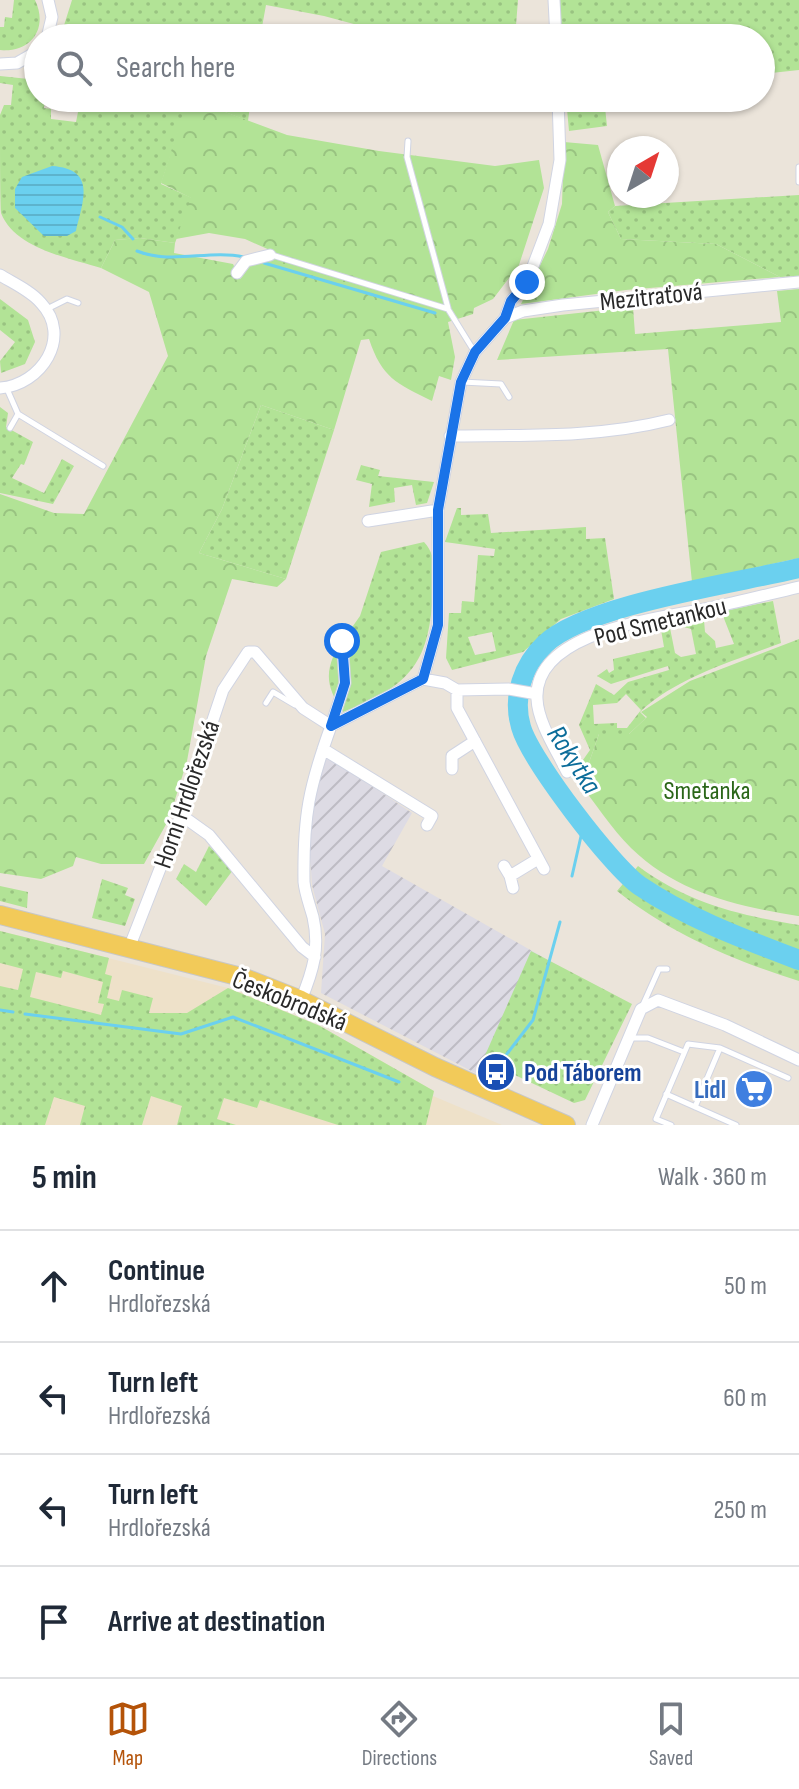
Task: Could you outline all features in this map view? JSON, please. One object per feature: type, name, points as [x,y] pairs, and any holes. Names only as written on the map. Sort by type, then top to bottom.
[{"type":"main road","name":"Českobrodská","points":[[0,915],[245,978],[301,1000],[435,1067],[566,1125]]},
{"type":"street","points":[[48,0],[50,24]]},
{"type":"street","points":[[554,0],[555,24]]},
{"type":"street","points":[[0,64],[17,63],[24,59]]},
{"type":"street","points":[[423,679],[438,625],[438,510],[461,382],[475,352],[505,318],[511,301],[527,282],[549,224],[560,160],[558,112]]},
{"type":"street","points":[[237,273],[246,261],[270,255]]},
{"type":"street","points":[[0,275],[42,304],[53,341],[46,362],[35,377],[17,387],[3,388]]},
{"type":"street","name":"Mezitraťová","points":[[505,318],[523,311],[563,305],[799,282]]},
{"type":"street","points":[[450,436],[582,433],[636,429],[669,420]]},
{"type":"street","points":[[368,521],[423,509],[438,510]]},
{"type":"street","name":"Pod Smetankou","points":[[534,693],[560,655],[600,631],[799,587]]},
{"type":"street","points":[[301,1000],[318,938],[304,887],[304,823],[311,782],[345,683],[342,641]]},
{"type":"street","name":"Horní Hrdlořezská","points":[[129,948],[181,815],[223,690],[248,652],[255,652],[303,708]]},
{"type":"street","points":[[331,726],[423,679],[445,683],[457,690],[508,689],[534,693],[567,772]]},
{"type":"street","points":[[457,690],[457,708],[541,864],[509,877]]},
{"type":"street","points":[[303,708],[331,726]]},
{"type":"street","points":[[452,769],[450,751],[475,741]]},
{"type":"street","points":[[323,749],[432,816],[427,825]]},
{"type":"street","points":[[181,815],[209,835],[302,947],[315,957]]},
{"type":"street","points":[[592,1125],[641,1009],[658,1000],[673,1003],[799,1060]]},
{"type":"lane","points":[[408,141],[407,157],[448,309],[475,352]]},
{"type":"lane","points":[[799,167],[799,182]]},
{"type":"lane","points":[[270,255],[448,309]]},
{"type":"lane","points":[[46,310],[67,299],[78,303]]},
{"type":"lane","points":[[461,382],[501,384],[509,397]]},
{"type":"lane","points":[[3,388],[18,414],[103,466]]},
{"type":"lane","points":[[10,428],[18,414]]},
{"type":"lane","points":[[266,703],[273,692],[303,708]]},
{"type":"lane","points":[[641,1009],[657,972],[661,968],[667,969]]},
{"type":"lane","points":[[629,1038],[648,1038],[684,1052]]},
{"type":"lane","points":[[671,1125],[656,1119],[688,1044],[720,1048],[788,1078]]},
{"type":"lane","points":[[695,1107],[720,1048]]},
{"type":"lane","points":[[666,1094],[736,1125]]},
{"type":"shaded area","points":[[325,755],[412,813],[382,866],[541,956],[485,1078],[321,993],[325,934],[312,885],[308,825]]},
{"type":"shaded area","points":[[0,931],[236,990],[320,1026],[434,1091],[433,1096],[502,1125],[0,1125]]},
{"type":"green space","points":[[14,0],[35,0],[39,24],[24,24],[24,46],[0,50],[0,27],[4,27],[5,17],[12,18]]},
{"type":"green space","points":[[72,0],[518,0],[516,24],[354,24],[266,5],[263,24],[64,24]]},
{"type":"green space","points":[[557,0],[799,0],[799,70],[775,73],[775,24],[560,24]]},
{"type":"green space","points":[[0,76],[24,79],[24,112],[51,112],[51,119],[76,122],[78,112],[184,112],[161,184],[192,198],[175,243],[140,238],[115,240],[101,268],[59,256],[18,235],[1,213],[0,115],[4,105],[11,105],[13,85],[0,83]]},
{"type":"green space","points":[[184,112],[225,112],[287,135],[379,151],[495,166],[539,160],[544,188],[519,265],[493,299],[474,308],[473,314],[448,322],[455,357],[451,380],[439,376],[432,401],[392,378],[379,363],[369,339],[361,340],[334,430],[261,405],[222,509],[199,553],[286,579],[277,587],[232,579],[206,656],[187,761],[169,819],[144,864],[101,864],[76,857],[73,866],[41,879],[0,873],[0,494],[54,513],[84,514],[168,356],[149,292],[101,268],[115,240],[140,238],[175,243],[174,253],[233,264],[240,279],[250,266],[281,255],[245,239],[209,233],[176,239],[191,198],[161,183]]},
{"type":"green space","points":[[225,112],[249,112],[248,121]]},
{"type":"green space","points":[[567,112],[606,112],[607,126],[569,131]]},
{"type":"green space","points":[[564,142],[598,145],[607,177],[607,208],[613,208],[608,212],[621,239],[716,244],[780,277],[626,290],[521,304],[548,249],[562,204]]},
{"type":"green space","points":[[799,195],[799,276],[780,277],[716,244],[621,239],[608,212],[613,208],[679,208],[679,202]]},
{"type":"green space","points":[[799,289],[799,558],[692,582],[668,349],[497,360],[514,320],[633,307],[635,334],[781,322],[777,291]]},
{"type":"green space","points":[[0,299],[28,320],[35,342],[25,364],[1,373],[0,361],[15,342],[0,330]]},
{"type":"green space","points":[[261,405],[334,430],[286,579],[199,553],[222,509]]},
{"type":"green space","points":[[0,407],[8,413],[6,427],[33,442],[24,465],[21,464],[12,478],[44,493],[62,459],[74,466],[53,504],[0,493]]},
{"type":"green space","points":[[361,465],[380,470],[378,476],[434,482],[427,503],[416,505],[412,485],[394,488],[395,502],[369,507],[372,484],[356,480]]},
{"type":"green space","points":[[457,508],[461,508],[461,515],[488,514],[491,533],[586,527],[586,539],[605,538],[614,599],[561,619],[523,652],[452,670],[446,658],[449,613],[461,613],[462,601],[474,602],[478,555],[494,556],[495,549],[445,542]],"holes":[[[492,632],[496,651],[475,655],[468,637]]]},
{"type":"green space","points":[[424,542],[431,553],[434,570],[431,614],[421,653],[413,668],[386,692],[343,712],[329,681],[331,664],[345,632],[348,633],[360,616],[381,552]]},
{"type":"green space","points":[[773,601],[781,643],[707,671],[671,689],[640,712],[646,718],[629,734],[599,734],[585,774],[578,767],[590,750],[579,725],[596,684],[614,695],[628,682],[669,670],[668,666],[611,684],[597,676],[607,669],[609,673],[614,670],[613,659],[664,647],[660,624]],"holes":[[[723,616],[734,644],[716,648],[715,641],[705,632],[704,620]],[[680,626],[691,629],[696,654],[681,657],[675,653],[670,628]],[[626,694],[641,710],[627,728],[617,728],[617,723],[594,724],[593,705],[617,703]]]},
{"type":"green space","name":"Smetanka","points":[[799,639],[798,916],[730,902],[688,887],[668,876],[631,848],[578,781],[585,774],[599,734],[629,734],[647,717],[641,712],[690,681]]},
{"type":"green space","points":[[209,846],[233,870],[206,906],[176,879],[184,864],[196,872]]},
{"type":"green space","points":[[638,866],[676,889],[714,906],[799,925],[799,981],[704,944],[637,906],[617,891]]},
{"type":"green space","points":[[102,879],[128,888],[125,895],[135,899],[125,926],[92,918]]},
{"type":"green space","points":[[0,886],[28,892],[27,908],[0,901]]},
{"type":"green space","points":[[0,931],[109,958],[105,974],[112,976],[107,998],[119,1001],[122,990],[153,998],[149,1013],[187,1013],[228,988],[320,1026],[434,1091],[426,1125],[338,1125],[260,1100],[257,1108],[224,1098],[217,1119],[236,1125],[177,1125],[182,1106],[151,1096],[142,1125],[80,1125],[85,1106],[54,1097],[45,1125],[0,1125],[0,986],[18,990],[23,969],[0,963]],"holes":[[[63,971],[103,982],[98,1003],[104,1004],[101,1015],[30,997],[36,972],[61,978]]]},
{"type":"green space","points":[[531,951],[632,1004],[585,1100],[574,1103],[483,1060]]},
{"type":"water","points":[[52,166],[76,173],[84,188],[76,231],[67,236],[44,236],[15,208],[15,189],[22,177]]},
{"type":"waterway","points":[[100,217],[122,227],[133,239]]},
{"type":"waterway","points":[[137,251],[164,257],[244,257]]},
{"type":"waterway","points":[[264,263],[435,313]]},
{"type":"waterway","name":"Rokytka","points":[[799,568],[628,606],[565,630],[545,644],[531,661],[521,682],[518,704],[521,727],[539,763],[592,836],[627,875],[659,898],[697,918],[799,960]]},
{"type":"waterway","points":[[572,876],[584,823]]},
{"type":"waterway","points":[[503,1059],[533,1020],[560,922]]},
{"type":"waterway","points":[[0,1010],[13,1012]]},
{"type":"waterway","points":[[25,1014],[181,1034],[233,1017],[399,1082]]},
{"type":"place","name":"Pod Táborem","points":[[496,1072]]},
{"type":"place","name":"Lidl","points":[[754,1089]]},
{"type":"route","points":[[342,641],[345,683],[331,726],[423,679],[438,625],[438,510],[461,382],[475,352],[505,318],[511,301],[527,282]]}]
